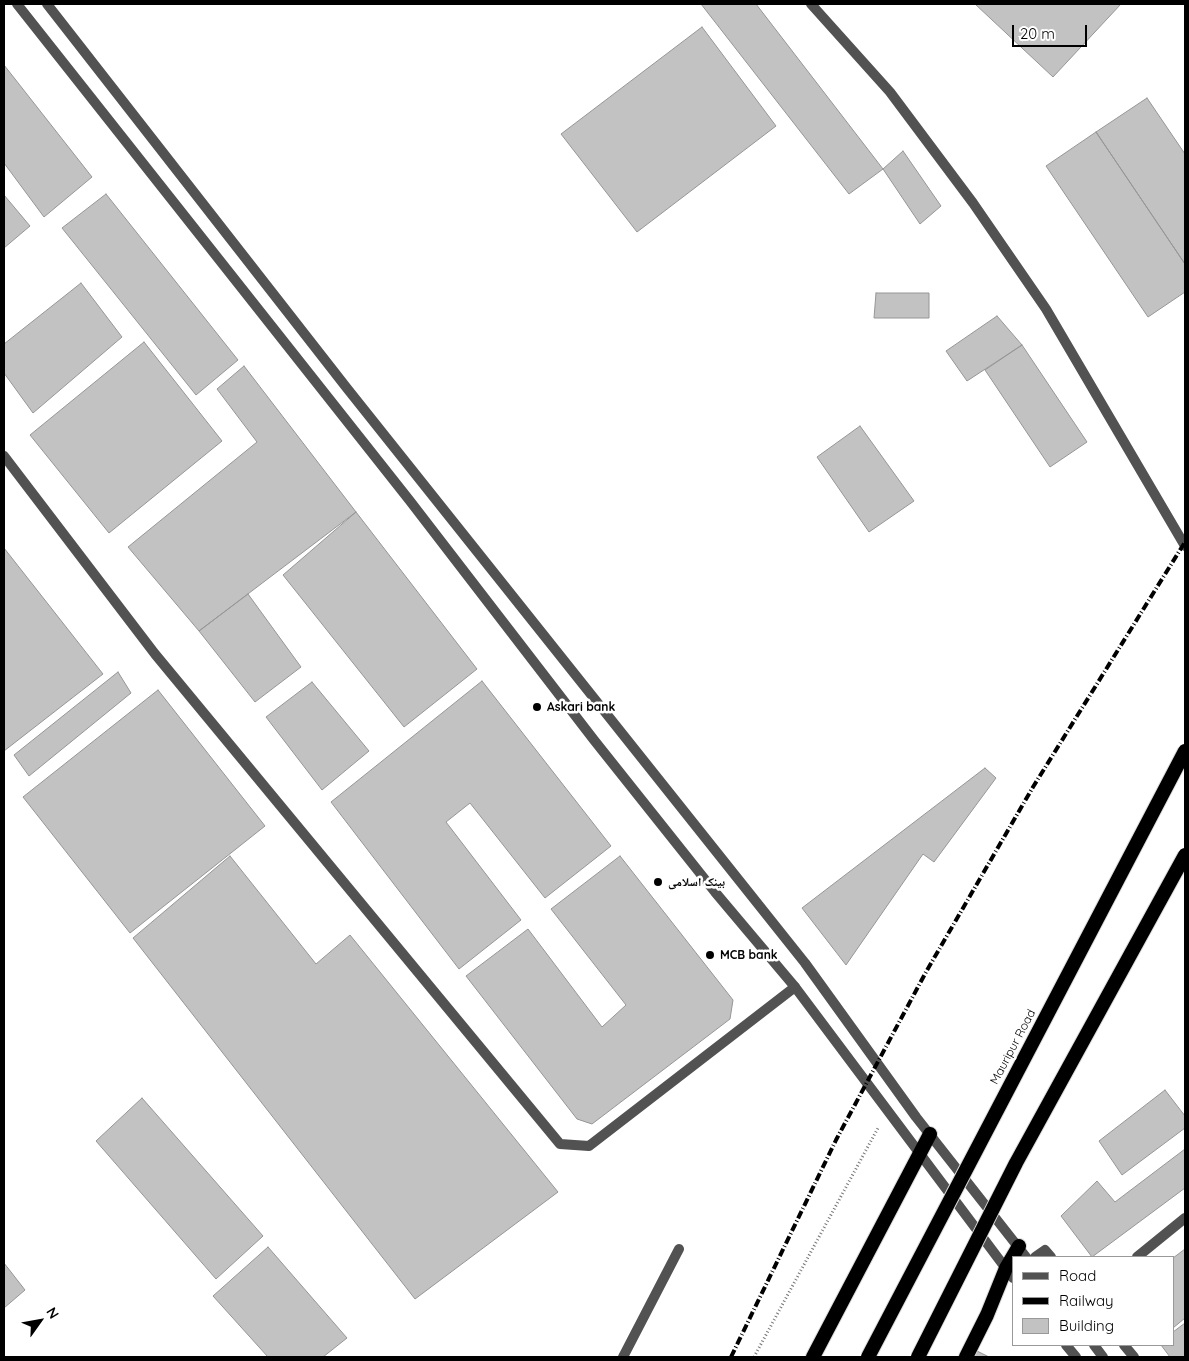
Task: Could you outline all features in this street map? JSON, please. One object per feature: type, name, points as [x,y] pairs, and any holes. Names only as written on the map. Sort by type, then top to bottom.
[{"type":"highway","name":"Mauripur Road","points":[[868,1357],[1185,751]]},
{"type":"highway","points":[[918,1357],[1016,1163],[1185,855]]},
{"type":"highway","points":[[813,1357],[930,1134]]},
{"type":"highway","points":[[966,1357],[1010,1274]]},
{"type":"street","points":[[17,4],[410,501],[594,740],[715,892],[795,987],[918,1155],[1010,1274]]},
{"type":"street","points":[[47,4],[346,387],[805,964],[930,1134],[1022,1252]]},
{"type":"street","points":[[811,4],[890,92],[1046,309],[1185,546]]},
{"type":"street","points":[[4,456],[155,654],[560,1144],[590,1146],[795,987]]},
{"type":"street","points":[[1138,1256],[1185,1218]]},
{"type":"street","points":[[624,1357],[679,1249]]},
{"type":"street","points":[[1036,1256],[1045,1250],[1051,1256]]},
{"type":"street","points":[[1067,1346],[1076,1357]]},
{"type":"street","points":[[1095,1346],[1103,1357]]},
{"type":"street","points":[[1125,1346],[1134,1357]]},
{"type":"path","points":[[754,1357],[886,1112]]},
{"type":"building","points":[[701,4],[756,4],[883,169],[849,194]]},
{"type":"building","points":[[975,4],[1121,4],[1053,77]]},
{"type":"building","points":[[702,27],[776,126],[637,232],[561,134]]},
{"type":"building","points":[[4,65],[92,177],[44,217],[4,163]]},
{"type":"building","points":[[1147,98],[1185,154],[1185,264],[1096,132]]},
{"type":"building","points":[[1096,132],[1185,264],[1185,292],[1148,317],[1046,166]]},
{"type":"building","points":[[903,151],[941,206],[920,224],[883,169]]},
{"type":"building","points":[[106,194],[238,360],[196,395],[62,228]]},
{"type":"building","points":[[4,195],[30,226],[4,248]]},
{"type":"building","points":[[81,283],[122,337],[33,413],[4,373],[4,344]]},
{"type":"building","points":[[876,293],[929,293],[929,318],[874,318]]},
{"type":"building","points":[[997,316],[1022,345],[967,381],[946,351]]},
{"type":"building","points":[[144,342],[222,441],[109,533],[30,435]]},
{"type":"building","points":[[1022,345],[1087,442],[1050,467],[985,370]]},
{"type":"building","points":[[244,366],[356,512],[199,631],[128,547],[257,442],[217,389]]},
{"type":"building","points":[[860,426],[914,501],[869,532],[817,457]]},
{"type":"building","points":[[356,512],[477,669],[404,727],[283,575]]},
{"type":"building","points":[[4,548],[103,674],[4,751]]},
{"type":"building","points":[[248,594],[301,667],[255,702],[199,631]]},
{"type":"building","points":[[118,672],[131,693],[29,776],[14,755]]},
{"type":"building","points":[[482,681],[611,846],[545,898],[470,803],[446,822],[521,920],[459,969],[331,802]]},
{"type":"building","points":[[312,682],[369,751],[322,790],[266,717]]},
{"type":"building","points":[[158,690],[265,826],[130,933],[23,797]]},
{"type":"building","points":[[985,768],[996,778],[934,862],[923,854],[846,965],[802,908]]},
{"type":"building","points":[[230,856],[316,964],[350,935],[558,1192],[415,1299],[133,938]]},
{"type":"building","points":[[620,856],[733,1000],[730,1019],[592,1124],[577,1119],[466,976],[528,929],[602,1027],[626,1005],[551,909]]},
{"type":"building","points":[[1165,1090],[1185,1116],[1185,1128],[1122,1175],[1099,1141]]},
{"type":"building","points":[[142,1098],[263,1236],[216,1279],[96,1141]]},
{"type":"building","points":[[1185,1149],[1185,1188],[1091,1256],[1061,1216],[1097,1181],[1115,1202]]},
{"type":"building","points":[[268,1247],[347,1338],[323,1357],[268,1357],[213,1296]]},
{"type":"building","points":[[1185,1249],[1185,1318],[1174,1327],[1174,1257]]},
{"type":"building","points":[[4,1263],[25,1290],[4,1308]]},
{"type":"building","points":[[1185,1323],[1185,1357],[1170,1357],[1162,1346],[1174,1346],[1174,1331]]},
{"type":"building","points":[[977,1351],[989,1357],[974,1357]]},
{"type":"railway","points":[[731,1357],[836,1140],[926,972],[1033,787],[1185,542]]},
{"type":"place","name":"Askari bank","points":[[537,707]]},
{"type":"place","name":"بینک اسلامی","points":[[658,882]]},
{"type":"place","name":"MCB bank","points":[[710,955]]}]
